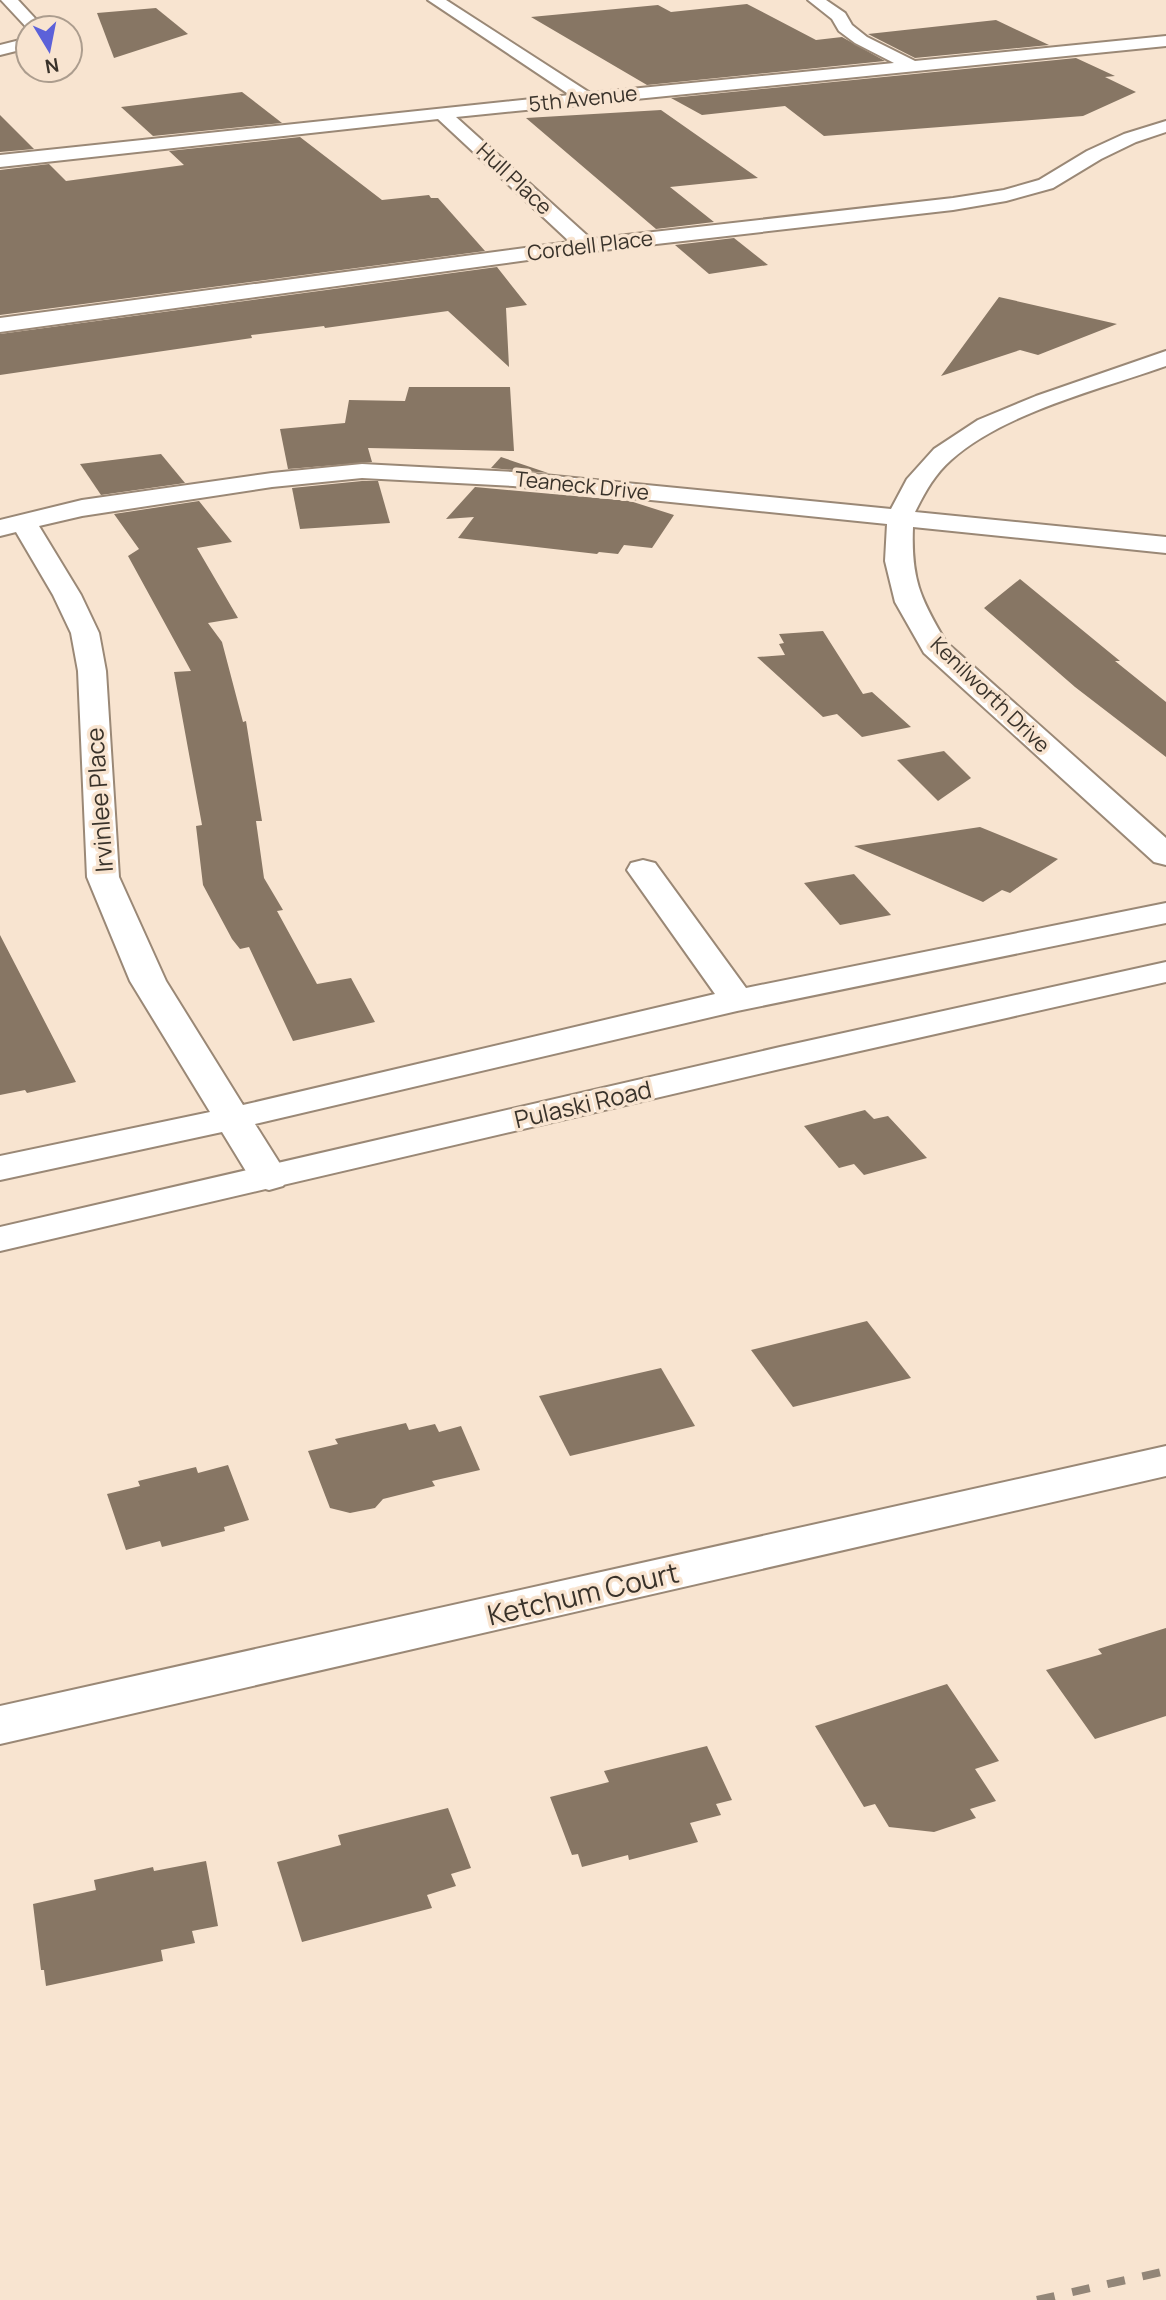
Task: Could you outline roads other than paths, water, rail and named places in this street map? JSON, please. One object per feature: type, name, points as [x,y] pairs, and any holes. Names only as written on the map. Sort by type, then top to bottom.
[{"type":"street","points":[[9,0],[22,14]]},
{"type":"street","points":[[436,0],[586,98]]},
{"type":"street","points":[[816,0],[839,16],[845,28],[861,40],[912,66]]},
{"type":"street","name":"5th Avenue","points":[[0,161],[586,98],[1166,41]]},
{"type":"street","points":[[1123,46],[1155,60]]},
{"type":"street","name":"Hull Place","points":[[442,113],[586,246]]},
{"type":"street","name":"Cordell Place","points":[[0,325],[586,246],[953,204],[1006,195],[1046,184],[1106,149],[1166,126]]},
{"type":"street","name":"Kenilworth Drive","points":[[1166,358],[1044,401],[986,425],[943,454],[916,484],[900,517],[898,561],[909,602],[934,647],[1166,855]]},
{"type":"street","name":"Teaneck Drive","points":[[11,525],[82,508],[175,493],[362,471],[513,479],[1166,545]]},
{"type":"street","name":"Irvinlee Place","points":[[11,525],[67,595],[85,633],[92,671],[103,877],[148,981],[269,1178]]},
{"type":"street","points":[[643,870],[737,1000]]},
{"type":"street","points":[[0,1168],[234,1118],[737,1000],[1166,913]]},
{"type":"street","name":"Pulaski Road","points":[[0,1239],[780,1058],[1166,972]]},
{"type":"street","name":"Ketchum Court","points":[[0,1725],[1166,1461]]},
{"type":"railway","points":[[1037,2300],[1166,2271]]}]
